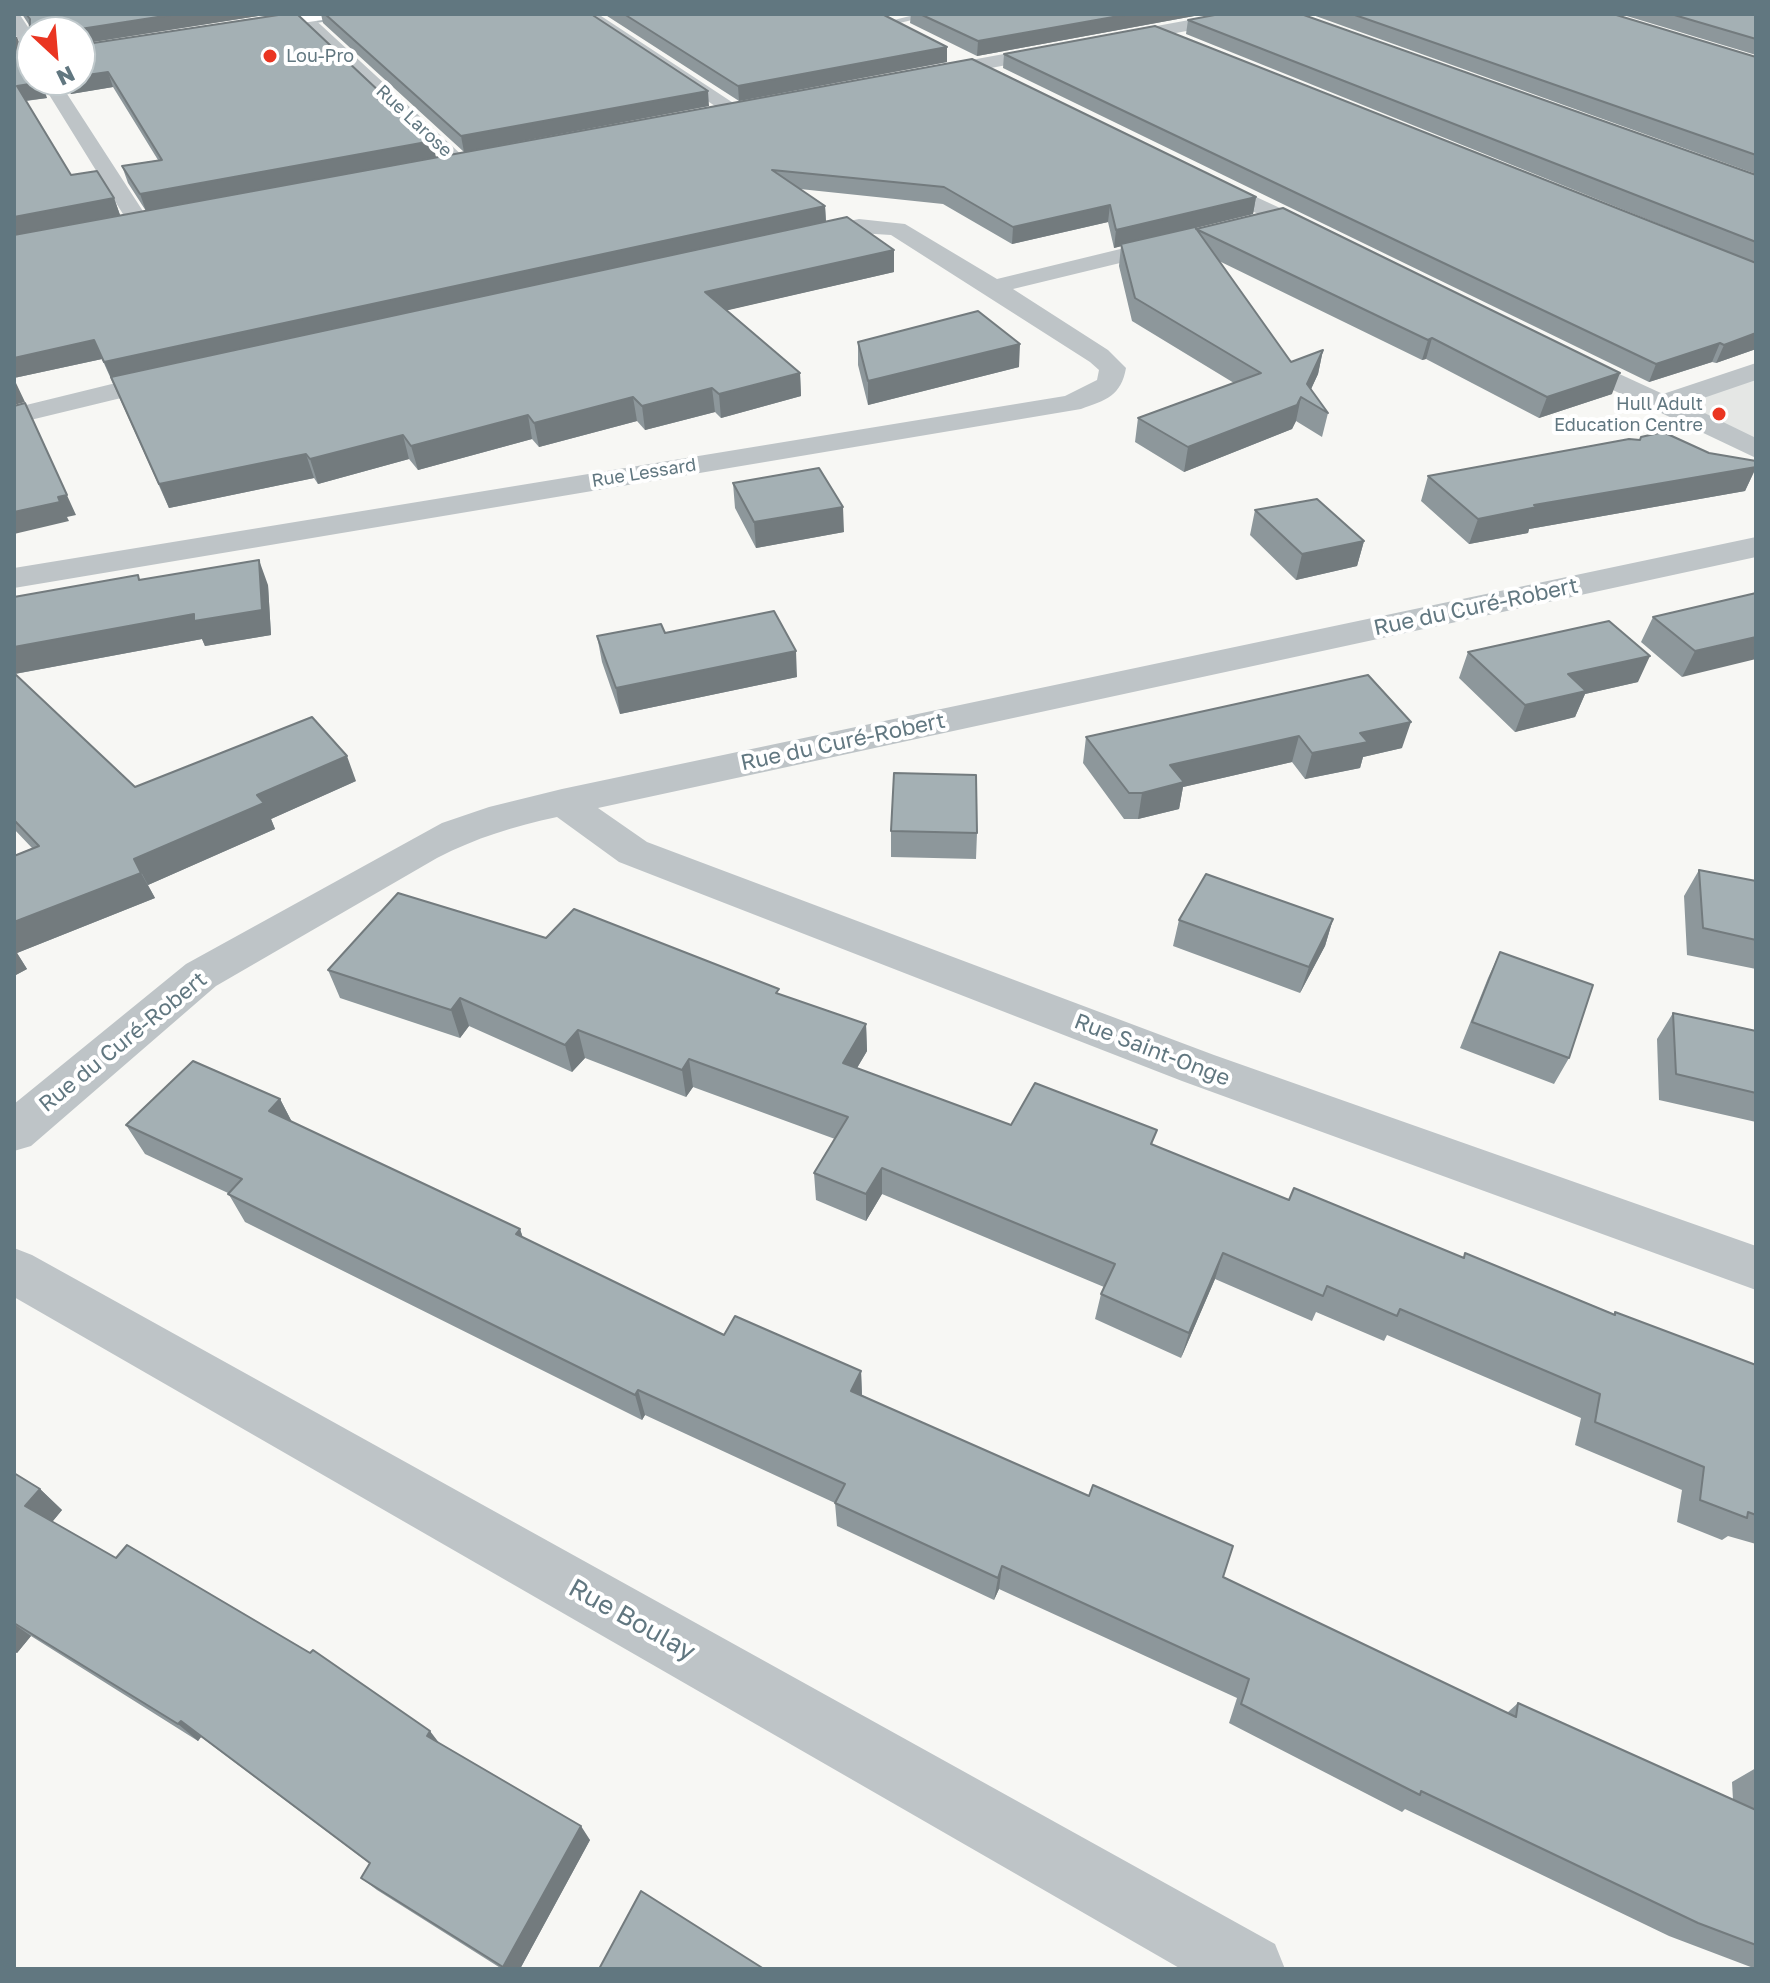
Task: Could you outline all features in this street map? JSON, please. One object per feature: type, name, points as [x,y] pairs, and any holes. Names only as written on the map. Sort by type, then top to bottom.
[{"type":"main road","points":[[216,31],[329,14]]},
{"type":"street","points":[[586,14],[741,109],[704,116]]},
{"type":"street","points":[[902,79],[1250,14]]},
{"type":"street","name":"Rue Larose","points":[[301,16],[468,160],[427,168]]},
{"type":"street","points":[[879,18],[1016,85]]},
{"type":"street","points":[[1156,32],[1191,46]]},
{"type":"street","points":[[59,96],[139,222]]},
{"type":"street","points":[[1178,166],[1338,244]]},
{"type":"street","points":[[1250,224],[1282,217]]},
{"type":"street","name":"Rue Lessard","points":[[14,578],[1071,403],[1093,395],[1110,384],[1113,368],[1099,356],[897,229],[879,225],[859,226],[786,241]]},
{"type":"street","points":[[993,287],[1207,235]]},
{"type":"street","points":[[1548,348],[1756,449]]},
{"type":"street","points":[[14,416],[198,371]]},
{"type":"street","points":[[1660,404],[1756,371]]},
{"type":"street","name":"Rue du Curé-Robert","points":[[14,1132],[201,975],[456,832],[503,816],[1756,547]]},
{"type":"street","name":"Rue Saint-Onge","points":[[562,802],[633,852],[1198,1068],[1756,1268]]},
{"type":"street","name":"Rue Boulay","points":[[14,1271],[1250,1969]]},
{"type":"lane","points":[[879,18],[932,14]]},
{"type":"shaded area","name":"Hull Adult Education Centre","points":[[1756,371],[1756,449],[1660,404]]},
{"type":"building","points":[[26,14],[177,14],[96,27],[96,16]]},
{"type":"building","points":[[297,14],[432,141],[140,194],[122,166],[162,160],[108,72],[96,74],[96,43]]},
{"type":"building","points":[[325,14],[591,14],[708,91],[461,136]]},
{"type":"building","points":[[624,14],[882,14],[947,47],[738,86]]},
{"type":"building","points":[[920,14],[1130,14],[978,41]]},
{"type":"building","points":[[1220,14],[1301,14],[1756,175],[1756,242],[1188,20]]},
{"type":"building","points":[[1352,14],[1613,14],[1756,57],[1756,155]]},
{"type":"building","points":[[1671,14],[1756,14],[1756,39]]},
{"type":"building","points":[[1155,26],[1756,263],[1756,333],[1656,364],[1004,54]]},
{"type":"building","points":[[14,53],[16,96],[23,96],[71,175],[97,171],[114,198],[14,217]]},
{"type":"building","points":[[972,59],[1256,197],[1116,230],[1110,205],[1013,227],[944,187],[772,170],[825,206],[104,362],[94,340],[14,358],[14,235]]},
{"type":"building","points":[[1283,208],[1620,373],[1547,397],[1432,338],[1428,340],[1196,229]]},
{"type":"building","points":[[847,217],[894,250],[705,292],[800,373],[719,394],[712,388],[642,406],[633,397],[534,423],[528,415],[411,446],[403,435],[310,459],[306,454],[159,484],[111,377]]},
{"type":"building","points":[[1195,227],[1291,362],[1323,350],[1307,384],[1328,413],[1301,397],[1297,405],[1188,447],[1138,418],[1261,373],[1135,298],[1121,244]]},
{"type":"building","points":[[978,311],[1020,344],[868,381],[858,342]]},
{"type":"building","points":[[25,403],[67,495],[58,497],[60,502],[14,512],[14,406]]},
{"type":"building","points":[[1663,432],[1709,453],[1756,461],[1756,467],[1534,505],[1537,507],[1478,519],[1428,476],[1629,439],[1640,440],[1641,437]]},
{"type":"building","points":[[819,468],[843,507],[754,522],[733,483]]},
{"type":"building","points":[[1317,499],[1364,541],[1302,554],[1255,510]]},
{"type":"building","points":[[259,560],[262,610],[194,621],[194,614],[14,647],[14,597],[138,575],[139,580]]},
{"type":"building","points":[[1756,593],[1756,637],[1695,651],[1653,617]]},
{"type":"building","points":[[774,611],[796,651],[616,688],[597,636],[661,624],[665,633]]},
{"type":"building","points":[[1609,621],[1650,656],[1568,674],[1586,691],[1525,705],[1468,652]]},
{"type":"building","points":[[14,673],[135,787],[312,717],[347,756],[257,795],[264,803],[134,859],[141,873],[14,922],[14,856],[39,846],[14,820]]},
{"type":"building","points":[[1368,675],[1411,722],[1360,733],[1368,742],[1312,753],[1299,736],[1170,765],[1184,782],[1142,793],[1129,793],[1086,737]]},
{"type":"building","points":[[894,773],[976,775],[977,833],[891,831]]},
{"type":"building","points":[[1699,870],[1756,881],[1756,940],[1703,928]]},
{"type":"building","points":[[1206,874],[1333,919],[1309,967],[1179,920]]},
{"type":"building","points":[[398,893],[546,938],[574,909],[779,989],[776,993],[866,1024],[843,1063],[1011,1125],[1035,1083],[1157,1130],[1151,1144],[1289,1200],[1294,1188],[1464,1258],[1465,1253],[1615,1315],[1615,1312],[1756,1365],[1756,1515],[1748,1512],[1747,1518],[1700,1500],[1704,1467],[1595,1422],[1600,1394],[1400,1309],[1397,1316],[1327,1286],[1323,1296],[1223,1253],[1189,1333],[1101,1294],[1115,1264],[882,1168],[866,1194],[814,1173],[848,1117],[689,1059],[682,1070],[578,1030],[565,1045],[460,998],[451,1010],[328,970]]},
{"type":"building","points":[[1500,952],[1593,985],[1569,1058],[1472,1022]]},
{"type":"building","points":[[1673,1013],[1756,1031],[1756,1093],[1676,1074]]},
{"type":"building","points":[[193,1061],[280,1099],[269,1111],[520,1229],[516,1234],[724,1335],[735,1316],[861,1371],[851,1391],[1089,1496],[1093,1485],[1233,1546],[1223,1577],[1516,1717],[1518,1703],[1756,1810],[1756,1945],[1698,1923],[1421,1791],[1420,1795],[1241,1704],[1249,1679],[1002,1566],[998,1578],[835,1503],[845,1484],[638,1390],[635,1395],[228,1194],[242,1179],[126,1125]]},
{"type":"building","points":[[14,1473],[40,1489],[25,1506],[116,1558],[127,1545],[310,1653],[313,1650],[430,1731],[427,1736],[581,1826],[503,1967],[361,1878],[370,1863],[181,1721],[178,1724],[14,1623]]},
{"type":"building","points":[[641,1891],[764,1969],[599,1969]]},
{"type":"place","name":"Lou-Pro","points":[[270,56]]},
{"type":"place","name":"Hull Adult Education Centre","points":[[1719,414]]}]
